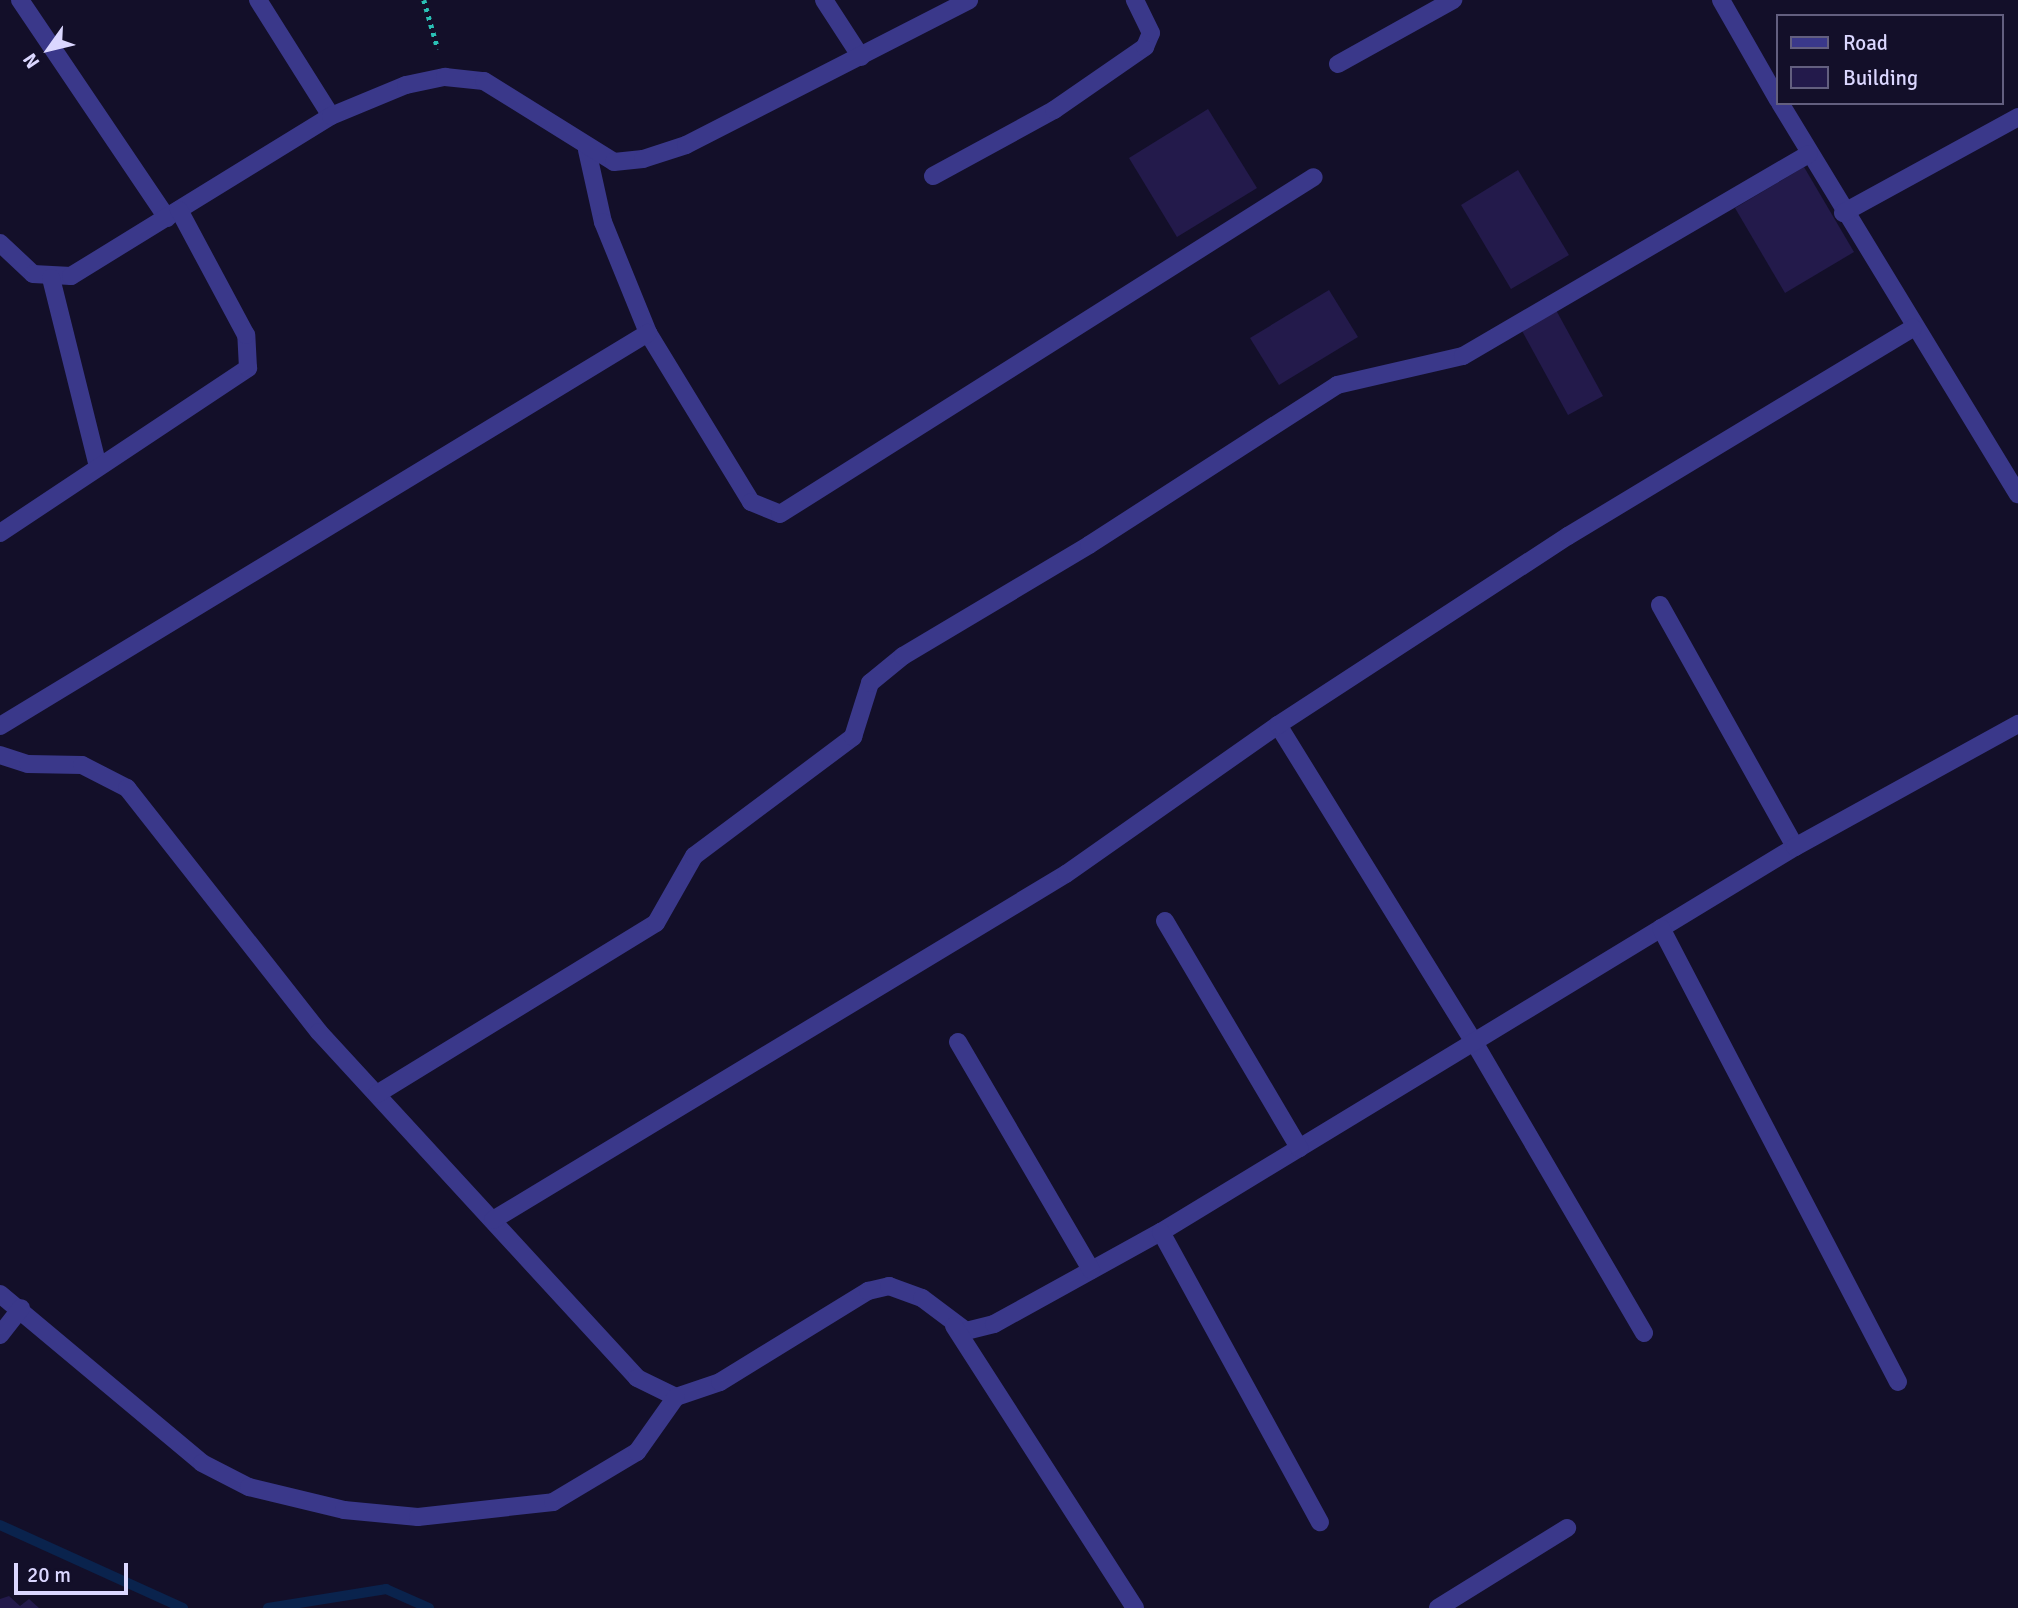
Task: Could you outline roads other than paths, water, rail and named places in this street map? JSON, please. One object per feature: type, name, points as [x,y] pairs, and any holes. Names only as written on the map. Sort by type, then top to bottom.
[{"type":"street","points":[[0,533],[248,368],[246,335],[173,214],[20,0]]},
{"type":"street","points":[[258,0],[331,116]]},
{"type":"street","points":[[824,0],[861,57]]},
{"type":"street","points":[[0,243],[33,274],[51,278],[71,276],[331,116],[406,85],[445,77],[484,81],[587,150],[614,162],[686,145],[969,0]]},
{"type":"street","points":[[933,176],[1097,83],[1145,47],[1151,33],[1135,0]]},
{"type":"street","points":[[1338,64],[1453,0]]},
{"type":"street","points":[[1729,3],[1776,96]]},
{"type":"street","points":[[1781,105],[1913,328],[2018,494]]},
{"type":"street","points":[[1843,213],[2018,117]]},
{"type":"street","points":[[587,150],[603,222],[648,333],[751,502],[780,514],[1314,177]]},
{"type":"street","points":[[377,1094],[656,923],[694,856],[852,737],[870,683],[903,656],[1089,545],[1337,384],[1463,356],[1808,154]]},
{"type":"street","points":[[51,278],[98,467]]},
{"type":"street","points":[[493,1220],[1066,874],[1278,725],[1568,536],[1913,328]]},
{"type":"street","points":[[0,726],[648,333]]},
{"type":"street","points":[[1660,605],[1795,847]]},
{"type":"street","points":[[954,1326],[979,1331],[1161,1232],[1795,847],[2018,723]]},
{"type":"street","points":[[1278,725],[1474,1042],[1644,1333]]},
{"type":"street","points":[[0,755],[28,764],[82,765],[127,788],[258,959],[377,1094],[637,1378],[676,1397]]},
{"type":"street","points":[[1165,921],[1299,1148]]},
{"type":"street","points":[[1661,928],[1898,1382]]},
{"type":"street","points":[[958,1042],[1091,1270]]},
{"type":"street","points":[[1161,1232],[1320,1522]]},
{"type":"street","points":[[0,1294],[21,1308],[202,1463],[249,1487],[344,1510],[418,1517],[553,1502],[637,1452],[676,1397],[720,1382],[868,1291],[906,1288],[954,1326],[1135,1608]]},
{"type":"street","points":[[0,1335],[21,1308]]},
{"type":"street","points":[[1438,1608],[1567,1528]]},
{"type":"waterway","points":[[0,1525],[183,1608]]},
{"type":"waterway","points":[[268,1608],[386,1589],[429,1608]]}]
